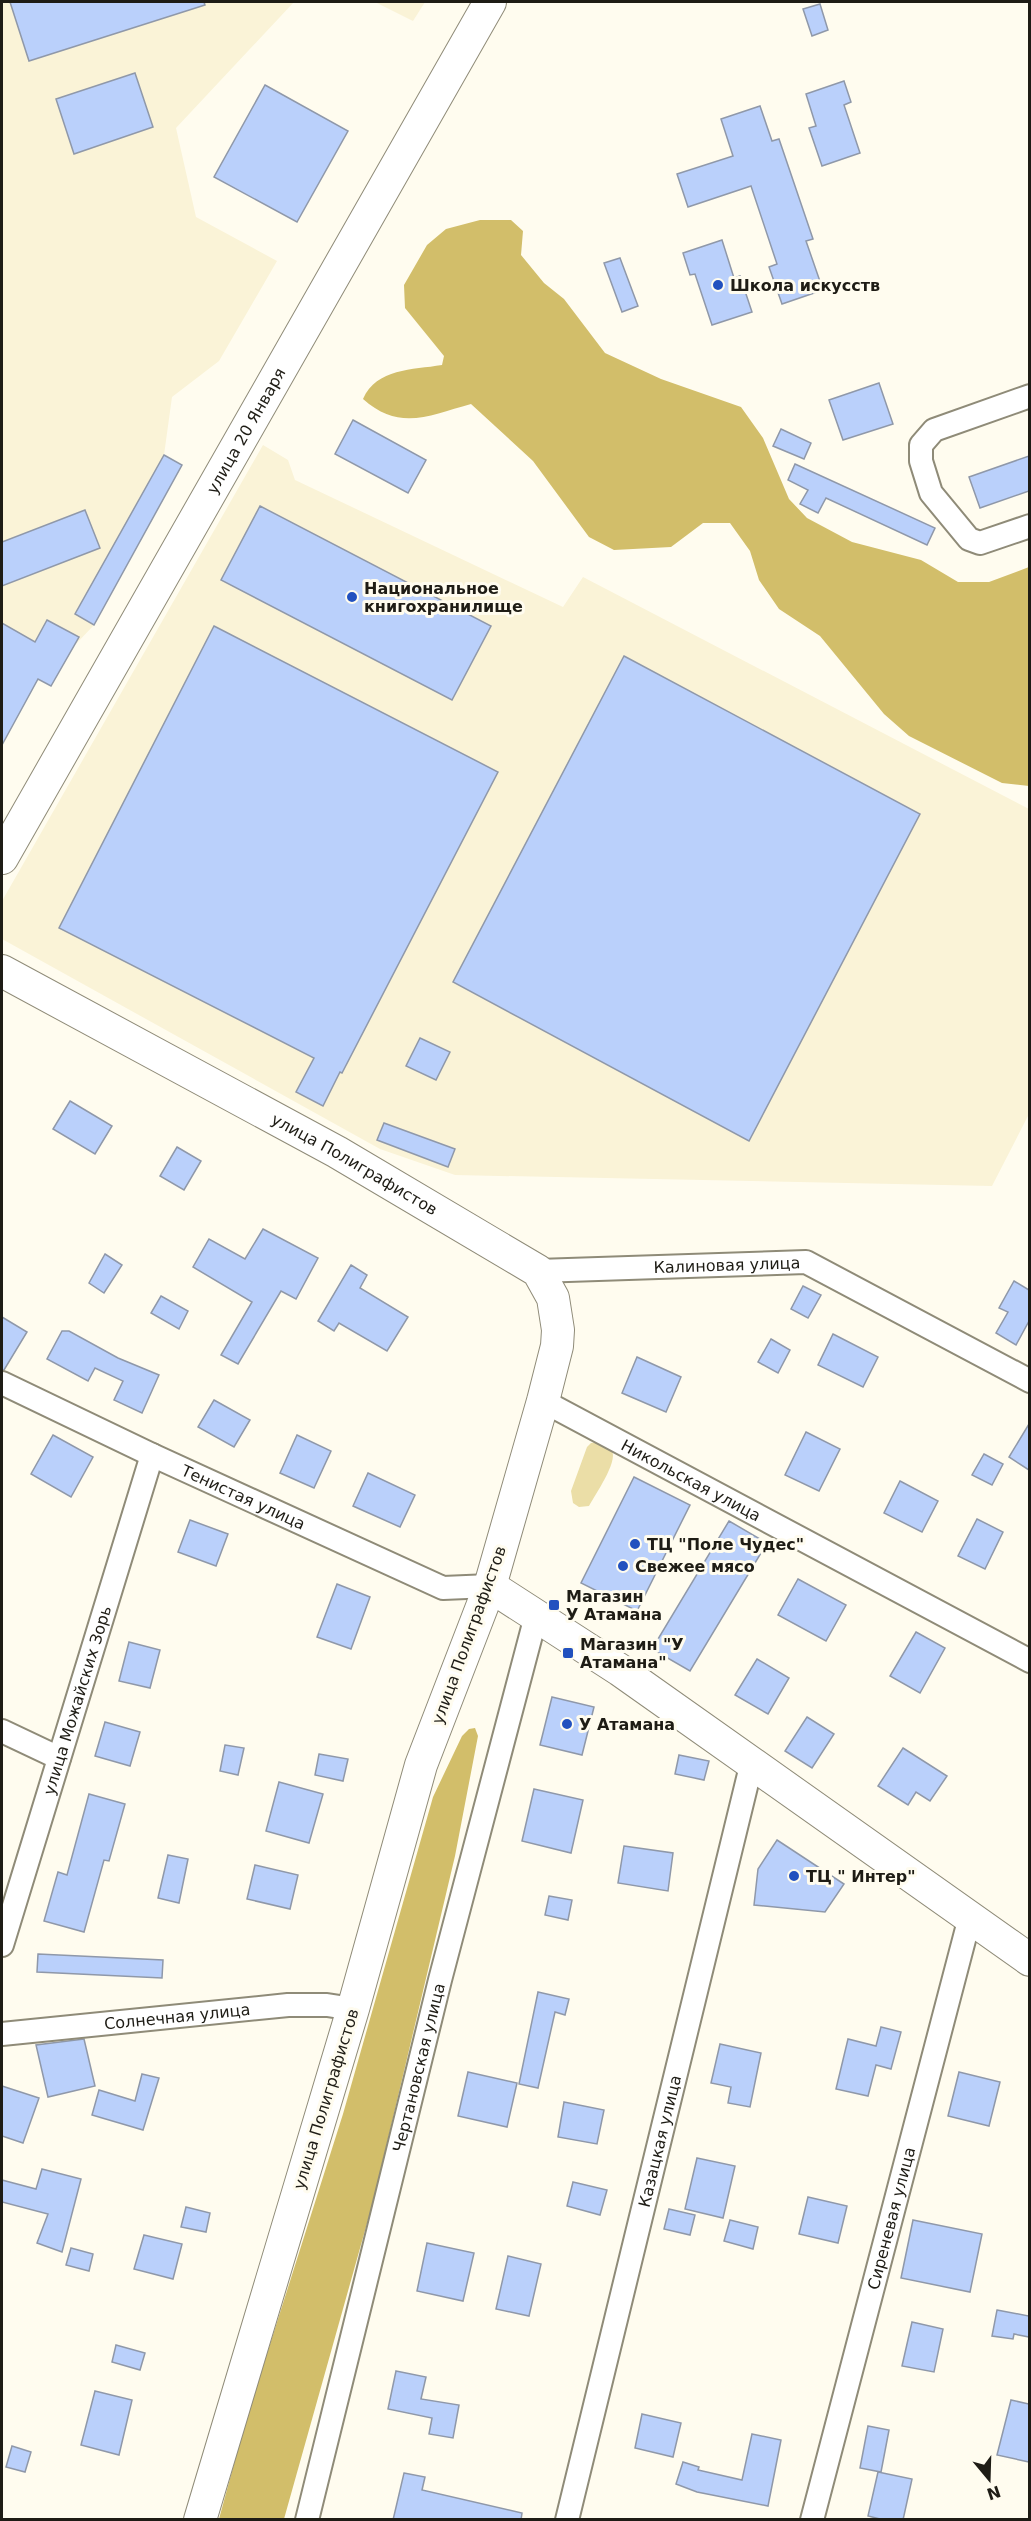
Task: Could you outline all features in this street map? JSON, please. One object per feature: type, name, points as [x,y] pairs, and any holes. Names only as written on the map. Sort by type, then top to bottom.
[{"type":"street","name":"улица 20 Января","points":[[2,858],[490,2]]},
{"type":"street","points":[[1029,396],[934,430],[921,445],[921,453],[931,494],[969,539],[980,543],[1029,526]]},
{"type":"street","name":"улица Полиграфистов","points":[[2,971],[337,1152],[538,1271],[553,1298],[558,1330],[557,1346],[543,1401],[490,1586],[421,1765],[353,2009],[200,2520]]},
{"type":"street","name":"Калиновая улица","points":[[538,1271],[806,1262],[1029,1381]]},
{"type":"street","name":"Тенистая улица","points":[[2,1383],[152,1455],[443,1588],[490,1586]]},
{"type":"street","name":"Никольская улица","points":[[543,1401],[1029,1660]]},
{"type":"street","name":"улица Можайских Зорь","points":[[2,1945],[152,1455]]},
{"type":"street","points":[[490,1586],[620,1670],[1029,1960]]},
{"type":"street","name":"Чертановская улица","points":[[307,2520],[440,1980],[536,1616]]},
{"type":"street","points":[[2,1731],[59,1758]]},
{"type":"street","name":"Казацкая улица","points":[[567,2520],[752,1762]]},
{"type":"street","name":"Сиреневая улица","points":[[812,2520],[970,1917]]},
{"type":"street","name":"Солнечная улица","points":[[2,2034],[288,2005],[327,2005],[353,2009]]},
{"type":"shaded area","points":[[2,2],[294,2],[176,128],[196,217],[277,261],[219,361],[172,397],[164,455],[182,465],[94,625],[75,645],[51,686],[38,679],[2,745]]},
{"type":"shaded area","points":[[375,2],[425,2],[413,21]]},
{"type":"shaded area","points":[[480,220],[511,220],[523,231],[521,255],[544,283],[564,299],[605,353],[661,379],[741,407],[763,438],[789,499],[807,518],[852,542],[921,560],[958,582],[989,582],[1029,567],[1029,786],[1002,783],[909,736],[884,714],[820,636],[779,609],[759,580],[750,551],[730,523],[703,523],[671,547],[614,550],[589,537],[533,461],[471,404],[429,416],[403,418],[377,409],[363,399],[377,381],[386,376],[396,372],[442,365],[444,356],[405,308],[404,285],[427,245],[446,229]]},
{"type":"shaded area","points":[[263,445],[288,460],[295,480],[563,607],[583,577],[1029,809],[1029,1114],[992,1186],[455,1175],[380,1149],[2,939],[2,901]]},
{"type":"shaded area","points":[[600,1442],[612,1451],[612,1463],[589,1506],[579,1507],[573,1503],[571,1491],[587,1447],[591,1443]]},
{"type":"shaded area","points":[[475,1728],[478,1736],[455,1856],[373,2202],[284,2519],[219,2519],[246,2420],[343,2114],[433,1797],[462,1736],[469,1729]]},
{"type":"building","points":[[10,2],[204,2],[205,5],[29,61]]},
{"type":"building","points":[[820,4],[828,30],[812,36],[803,9]]},
{"type":"building","points":[[135,73],[153,127],[74,154],[56,99]]},
{"type":"building","points":[[844,81],[851,102],[844,105],[860,153],[822,166],[809,128],[816,126],[806,94]]},
{"type":"building","points":[[265,85],[348,131],[297,222],[214,177]]},
{"type":"building","points":[[760,106],[772,141],[779,139],[813,239],[806,241],[823,290],[782,304],[769,267],[777,264],[751,186],[688,207],[677,174],[733,156],[721,119]]},
{"type":"building","points":[[722,240],[734,278],[740,276],[752,312],[712,325],[695,274],[690,275],[683,253]]},
{"type":"building","points":[[620,258],[638,306],[622,312],[604,263]]},
{"type":"building","points":[[879,383],[893,424],[843,440],[829,400]]},
{"type":"building","points":[[353,420],[426,460],[408,493],[335,454]]},
{"type":"building","points":[[781,429],[811,443],[804,459],[773,446]]},
{"type":"building","points":[[164,455],[182,465],[94,625],[75,614]]},
{"type":"building","points":[[1029,456],[1029,491],[980,508],[969,477]]},
{"type":"building","points":[[795,464],[935,528],[927,545],[826,498],[818,513],[800,504],[808,490],[788,480]]},
{"type":"building","points":[[260,506],[491,626],[452,700],[221,580]]},
{"type":"building","points":[[85,510],[100,548],[2,586],[2,542]]},
{"type":"building","points":[[47,620],[79,637],[51,686],[38,679],[2,745],[2,623],[35,642]]},
{"type":"building","points":[[214,626],[498,772],[323,1106],[296,1092],[314,1058],[59,928]]},
{"type":"building","points":[[624,656],[920,814],[749,1141],[453,982]]},
{"type":"building","points":[[420,1038],[450,1052],[436,1080],[406,1066]]},
{"type":"building","points":[[70,1101],[112,1126],[95,1154],[53,1129]]},
{"type":"building","points":[[384,1123],[455,1149],[448,1167],[377,1140]]},
{"type":"building","points":[[177,1147],[201,1161],[184,1190],[160,1176]]},
{"type":"building","points":[[263,1229],[318,1258],[296,1299],[281,1291],[238,1364],[221,1355],[252,1302],[193,1267],[209,1239],[245,1259]]},
{"type":"building","points":[[105,1254],[122,1265],[104,1293],[89,1283]]},
{"type":"building","points":[[351,1265],[367,1275],[360,1288],[408,1317],[387,1351],[339,1323],[334,1331],[318,1321]]},
{"type":"building","points":[[1014,1281],[1029,1290],[1029,1321],[1016,1345],[996,1333],[1008,1312],[999,1308]]},
{"type":"building","points":[[803,1286],[821,1295],[808,1318],[791,1309]]},
{"type":"building","points":[[161,1296],[188,1311],[179,1329],[151,1313]]},
{"type":"building","points":[[2,1317],[27,1332],[4,1370],[2,1370]]},
{"type":"building","points":[[62,1331],[69,1331],[118,1358],[159,1375],[142,1413],[114,1400],[123,1381],[95,1368],[88,1381],[47,1359]]},
{"type":"building","points":[[833,1334],[878,1357],[863,1387],[818,1365]]},
{"type":"building","points":[[771,1339],[790,1350],[778,1373],[758,1362]]},
{"type":"building","points":[[637,1357],[681,1377],[666,1412],[622,1393]]},
{"type":"building","points":[[214,1400],[250,1420],[234,1447],[198,1427]]},
{"type":"building","points":[[1029,1424],[1029,1470],[1009,1457]]},
{"type":"building","points":[[806,1432],[840,1449],[819,1491],[785,1475]]},
{"type":"building","points":[[53,1435],[93,1457],[71,1497],[31,1474]]},
{"type":"building","points":[[297,1435],[331,1451],[314,1488],[280,1473]]},
{"type":"building","points":[[984,1454],[1003,1464],[992,1485],[972,1475]]},
{"type":"building","points":[[368,1473],[415,1495],[400,1527],[353,1506]]},
{"type":"building","name":"ТЦ \"Поле Чудес\"","points":[[634,1477],[690,1505],[637,1611],[581,1583]]},
{"type":"building","points":[[900,1481],[938,1501],[922,1532],[884,1513]]},
{"type":"building","points":[[977,1519],[1003,1532],[985,1569],[958,1556]]},
{"type":"building","points":[[190,1520],[228,1534],[216,1566],[178,1552]]},
{"type":"building","points":[[729,1521],[767,1543],[690,1671],[652,1649]]},
{"type":"building","points":[[798,1579],[846,1605],[826,1641],[778,1615]]},
{"type":"building","points":[[337,1584],[370,1597],[351,1649],[317,1637]]},
{"type":"building","points":[[916,1632],[945,1648],[920,1693],[890,1676]]},
{"type":"building","points":[[129,1642],[160,1650],[150,1688],[119,1681]]},
{"type":"building","points":[[757,1659],[789,1678],[768,1714],[735,1695]]},
{"type":"building","points":[[552,1697],[594,1707],[582,1755],[540,1745]]},
{"type":"building","points":[[807,1717],[834,1734],[812,1768],[785,1751]]},
{"type":"building","points":[[105,1722],[140,1732],[130,1766],[95,1756]]},
{"type":"building","points":[[225,1745],[244,1748],[238,1775],[220,1771]]},
{"type":"building","points":[[903,1748],[947,1776],[930,1801],[916,1792],[908,1805],[878,1786]]},
{"type":"building","points":[[319,1754],[348,1759],[343,1781],[315,1775]]},
{"type":"building","points":[[679,1755],[709,1761],[704,1780],[675,1774]]},
{"type":"building","points":[[279,1782],[323,1794],[309,1843],[266,1831]]},
{"type":"building","points":[[534,1789],[583,1800],[571,1853],[522,1841]]},
{"type":"building","points":[[89,1794],[125,1804],[109,1861],[104,1860],[84,1932],[44,1921],[58,1872],[67,1875]]},
{"type":"building","name":"ТЦ \" Интер\"","points":[[777,1840],[844,1884],[825,1912],[754,1905],[758,1869]]},
{"type":"building","points":[[624,1846],[673,1853],[668,1891],[618,1883]]},
{"type":"building","points":[[168,1855],[188,1859],[179,1903],[158,1898]]},
{"type":"building","points":[[255,1865],[298,1875],[290,1909],[247,1899]]},
{"type":"building","points":[[549,1896],[572,1900],[568,1920],[545,1915]]},
{"type":"building","points":[[38,1954],[163,1960],[162,1978],[37,1972]]},
{"type":"building","points":[[538,1992],[569,1999],[565,2015],[555,2012],[538,2088],[519,2084]]},
{"type":"building","points":[[881,2027],[901,2032],[891,2069],[876,2065],[868,2096],[836,2089],[848,2039],[876,2046]]},
{"type":"building","points":[[84,2039],[95,2086],[48,2097],[36,2045]]},
{"type":"building","points":[[720,2044],[761,2053],[750,2107],[728,2103],[731,2087],[711,2083]]},
{"type":"building","points":[[468,2072],[517,2083],[507,2127],[458,2116]]},
{"type":"building","points":[[959,2072],[1000,2082],[989,2126],[948,2116]]},
{"type":"building","points":[[142,2074],[159,2078],[143,2130],[92,2115],[99,2090],[135,2101]]},
{"type":"building","points":[[2,2086],[39,2098],[23,2143],[2,2136]]},
{"type":"building","points":[[564,2102],[604,2110],[597,2144],[558,2137]]},
{"type":"building","points":[[697,2158],[735,2166],[723,2218],[685,2209]]},
{"type":"building","points":[[42,2169],[81,2179],[62,2252],[37,2243],[48,2214],[2,2202],[2,2180],[36,2189]]},
{"type":"building","points":[[573,2182],[607,2190],[600,2215],[567,2206]]},
{"type":"building","points":[[808,2197],[847,2206],[838,2243],[799,2234]]},
{"type":"building","points":[[186,2207],[210,2213],[206,2232],[181,2227]]},
{"type":"building","points":[[669,2209],[695,2215],[690,2235],[664,2229]]},
{"type":"building","points":[[730,2220],[758,2227],[753,2249],[724,2241]]},
{"type":"building","points":[[913,2220],[982,2234],[970,2292],[901,2278]]},
{"type":"building","points":[[144,2235],[182,2244],[173,2279],[134,2269]]},
{"type":"building","points":[[427,2243],[474,2253],[463,2301],[417,2291]]},
{"type":"building","points":[[71,2248],[93,2254],[89,2271],[66,2265]]},
{"type":"building","points":[[508,2256],[541,2264],[529,2316],[496,2309]]},
{"type":"building","points":[[997,2310],[1029,2316],[1029,2337],[1014,2334],[1013,2339],[992,2336]]},
{"type":"building","points":[[912,2322],[943,2329],[934,2372],[902,2366]]},
{"type":"building","points":[[116,2345],[145,2353],[140,2370],[112,2362]]},
{"type":"building","points":[[396,2371],[426,2377],[421,2399],[459,2405],[453,2438],[429,2434],[432,2418],[388,2409]]},
{"type":"building","points":[[95,2391],[132,2400],[119,2455],[81,2445]]},
{"type":"building","points":[[1011,2400],[1029,2404],[1029,2462],[997,2455]]},
{"type":"building","points":[[642,2414],[681,2423],[673,2457],[635,2448]]},
{"type":"building","points":[[868,2426],[889,2430],[881,2472],[860,2468]]},
{"type":"building","points":[[752,2434],[781,2440],[768,2506],[697,2492],[676,2484],[683,2462],[699,2467],[698,2470],[742,2480]]},
{"type":"building","points":[[12,2446],[31,2452],[25,2472],[6,2467]]},
{"type":"building","points":[[878,2472],[912,2479],[903,2520],[884,2520],[868,2516]]},
{"type":"building","points":[[404,2473],[425,2477],[422,2490],[522,2513],[521,2520],[393,2520]]},
{"type":"place","name":"Школа искусств","points":[[718,285]]},
{"type":"place","name":"Национальное книгохранилище","points":[[352,597]]},
{"type":"place","name":"ТЦ \"Поле Чудес\"","points":[[635,1544]]},
{"type":"place","name":"Свежее мясо","points":[[623,1566]]},
{"type":"place","name":"Магазин У Атамана","points":[[554,1605]]},
{"type":"place","name":"Магазин \"У Атамана\"","points":[[568,1653]]},
{"type":"place","name":"У Атамана","points":[[567,1724]]},
{"type":"place","name":"ТЦ \" Интер\"","points":[[794,1876]]}]
